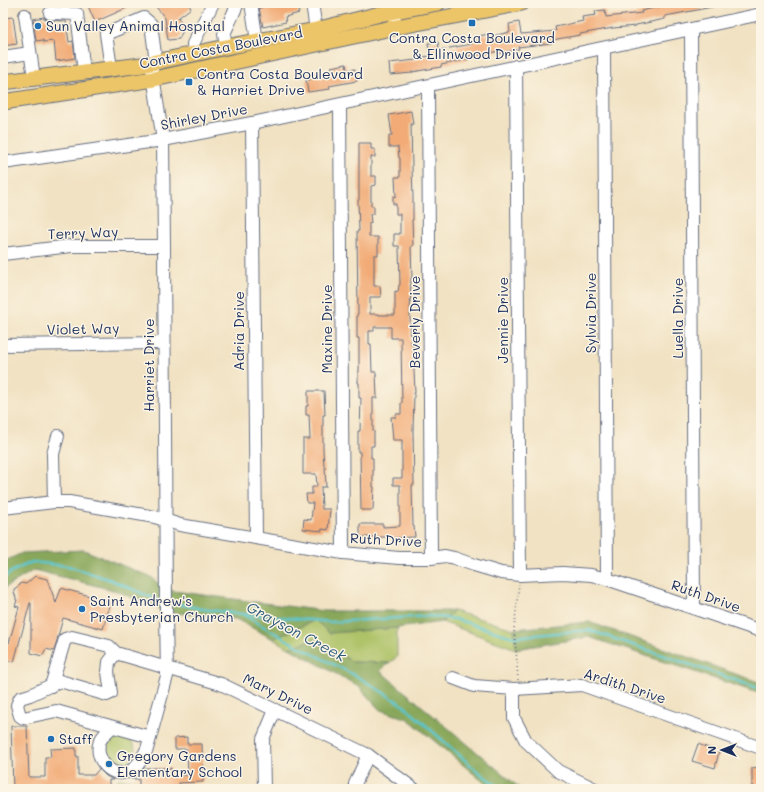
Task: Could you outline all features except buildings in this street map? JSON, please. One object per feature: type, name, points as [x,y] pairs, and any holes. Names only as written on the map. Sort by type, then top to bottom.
[{"type":"main road","name":"Contra Costa Boulevard","points":[[3,82],[153,63],[316,30],[386,8],[438,3]]},
{"type":"main road","name":"Contra Costa Boulevard","points":[[3,102],[154,80],[390,28],[500,5],[522,3]]},
{"type":"street","points":[[194,54],[193,44],[213,3]]},
{"type":"street","points":[[226,47],[224,34],[238,3]]},
{"type":"street","points":[[251,3],[257,41]]},
{"type":"street","points":[[312,3],[316,30]]},
{"type":"street","points":[[386,8],[390,28]]},
{"type":"street","points":[[50,13],[77,14],[84,72]]},
{"type":"street","name":"Shirley Drive","points":[[3,163],[163,140],[252,123],[761,14]]},
{"type":"street","points":[[25,15],[34,78]]},
{"type":"street","name":"Harriet Drive","points":[[111,68],[106,34],[144,18],[150,24],[154,80],[163,140],[164,246],[167,676],[150,737]]},
{"type":"street","name":"Luella Drive","points":[[691,29],[694,608]]},
{"type":"street","name":"Sylvia Drive","points":[[604,48],[607,579]]},
{"type":"street","points":[[3,57],[30,53]]},
{"type":"street","name":"Jennie Drive","points":[[516,66],[520,575]]},
{"type":"street","name":"Beverly Drive","points":[[428,86],[431,558]]},
{"type":"street","name":"Maxine Drive","points":[[340,105],[343,553]]},
{"type":"street","name":"Adria Drive","points":[[252,123],[256,538]]},
{"type":"street","name":"Terry Way","points":[[3,254],[71,246],[164,246]]},
{"type":"street","name":"Violet Way","points":[[3,345],[164,343]]},
{"type":"street","points":[[54,502],[53,454],[58,436]]},
{"type":"street","name":"Ruth Drive","points":[[3,508],[54,502],[69,502],[155,517],[180,525],[343,553],[399,558],[431,558],[445,556],[501,573],[520,575],[563,573],[591,575],[607,579],[761,631]]},
{"type":"street","name":"Mary Drive","points":[[51,686],[65,639],[72,636],[109,646],[116,653],[221,684],[368,754],[414,789]]},
{"type":"street","points":[[112,727],[101,739],[98,750],[100,758],[104,765],[108,768],[118,772],[130,771],[143,758],[150,737],[56,711],[23,718],[20,716],[17,705],[20,698],[60,681],[107,695],[111,693],[108,672],[109,662],[116,653]]},
{"type":"street","name":"Ardith Drive","points":[[453,678],[474,686],[516,690],[582,685],[761,748]]},
{"type":"street","points":[[516,690],[514,718],[526,741],[558,771],[595,789]]},
{"type":"street","points":[[264,789],[263,739],[275,710]]},
{"type":"street","points":[[355,789],[368,754]]},
{"type":"path","points":[[516,690],[516,649],[514,629],[520,575]]},
{"type":"green space","points":[[84,550],[151,577],[166,590],[324,611],[454,611],[442,622],[397,628],[329,633],[315,620],[273,639],[236,619],[166,612],[117,591],[34,570],[3,589],[3,562],[22,553]]},
{"type":"green space","points":[[454,611],[514,629],[516,649],[442,622]]},
{"type":"green space","points":[[316,620],[329,633],[397,628],[397,657],[389,663],[353,662],[314,639],[289,648],[273,639]]},
{"type":"green space","points":[[589,622],[761,683],[761,694],[589,637],[516,649],[514,629]]},
{"type":"green space","points":[[314,639],[353,662],[389,663],[380,671],[521,789],[492,789],[408,719],[380,710],[358,686],[289,648]]},
{"type":"green space","points":[[121,736],[131,740],[135,750],[131,760],[121,764],[111,760],[107,750],[111,740]]},
{"type":"green space","points":[[118,779],[139,779],[139,789],[118,789]]},
{"type":"waterway","name":"Grayson Creek","points":[[3,579],[11,572],[32,562],[68,566],[111,580],[163,601]]},
{"type":"waterway","name":"Grayson Creek","points":[[170,602],[202,609],[242,614],[294,644],[360,678],[403,705],[476,770],[501,789]]},
{"type":"waterway","points":[[243,614],[332,622],[430,616],[455,619],[513,637],[589,630],[761,689]]},
{"type":"place","name":"Contra Costa Boulevard & Ellinwood Drive","points":[[472,23]]},
{"type":"place","name":"Sun Valley Animal Hospital","points":[[38,26]]},
{"type":"place","name":"Contra Costa Boulevard & Harriet Drive","points":[[189,82]]},
{"type":"place","name":"Saint Andrew's Presbyterian Church","points":[[82,609]]},
{"type":"place","name":"Staff","points":[[51,739]]},
{"type":"place","name":"Gregory Gardens Elementary School","points":[[109,764]]}]
